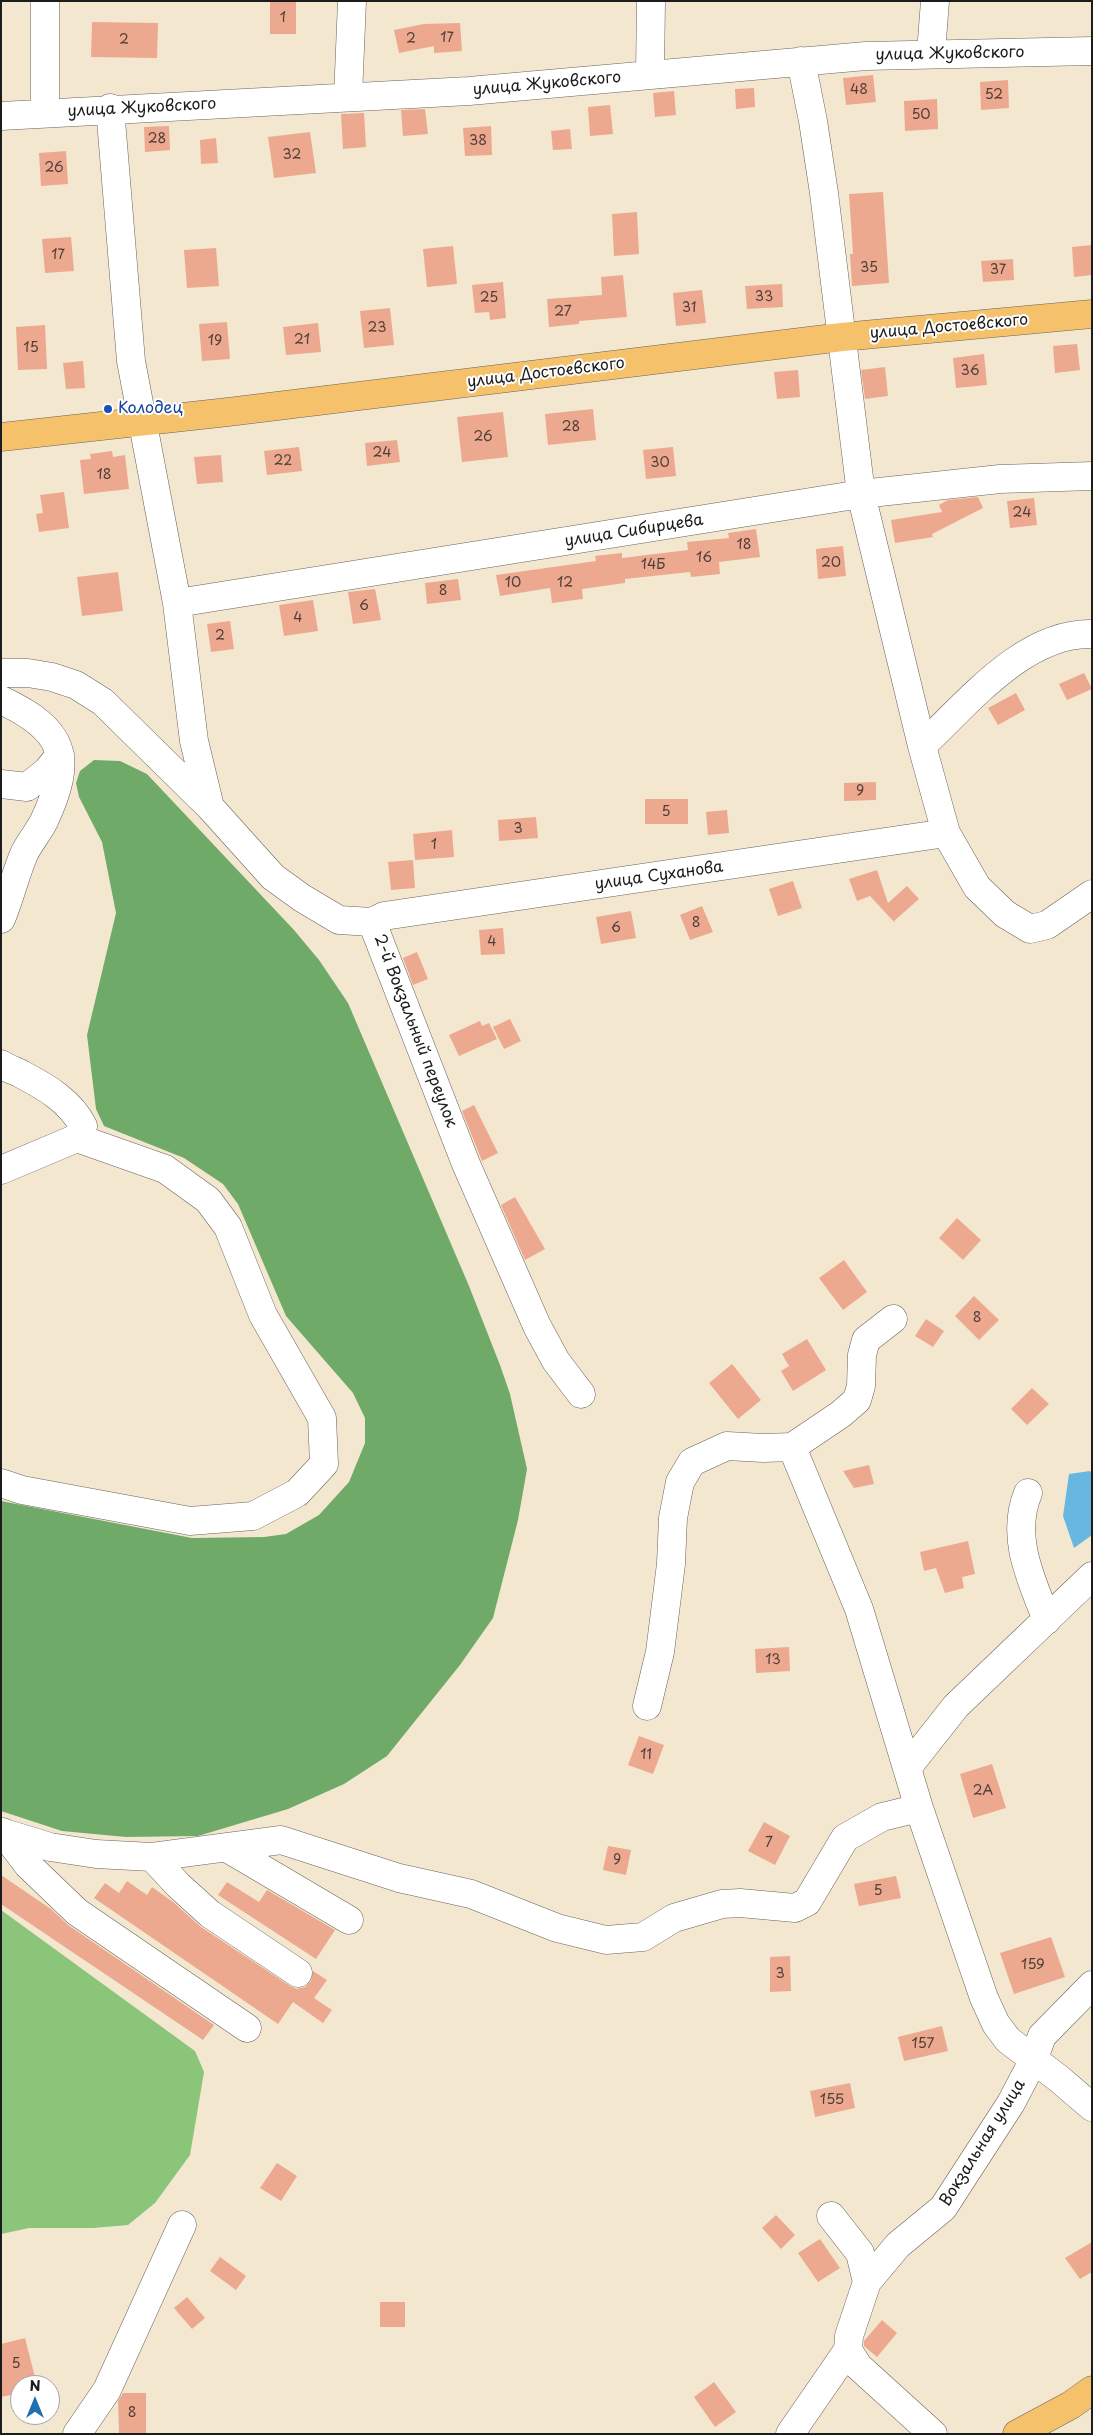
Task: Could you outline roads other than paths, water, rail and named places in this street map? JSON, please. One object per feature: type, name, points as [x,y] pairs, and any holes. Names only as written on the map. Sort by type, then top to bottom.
[{"type":"main road","name":"улица Достоевского","points":[[1,437],[228,412],[842,337],[1092,314]]},
{"type":"main road","points":[[1031,2430],[1092,2390]]},
{"type":"street","points":[[45,1],[45,113]]},
{"type":"street","points":[[348,97],[352,1]]},
{"type":"street","points":[[650,74],[651,1]]},
{"type":"street","points":[[931,54],[935,1]]},
{"type":"street","name":"улица Жуковского","points":[[1,116],[110,108],[469,91],[801,61],[931,54],[1092,51]]},
{"type":"street","points":[[801,61],[815,130],[860,494],[922,746],[946,833],[977,887],[1005,914],[1030,929],[1047,925],[1092,894]]},
{"type":"street","points":[[110,108],[130,361],[177,603],[194,741],[210,807]]},
{"type":"street","name":"улица Сибирцева","points":[[177,603],[860,494],[1000,479],[1092,476]]},
{"type":"street","points":[[922,746],[1004,668],[1022,655],[1067,637],[1092,634]]},
{"type":"street","name":"2-й Вокзальный переулок","points":[[1,673],[28,673],[76,685],[102,702],[210,807],[273,877],[302,898],[340,920],[372,922],[466,1164],[537,1326],[556,1361],[581,1394]]},
{"type":"street","points":[[1,700],[44,725],[55,739],[60,755],[60,781],[44,822],[25,854],[1,919]]},
{"type":"street","points":[[1,784],[27,787],[47,772],[60,755]]},
{"type":"street","name":"улица Суханова","points":[[372,922],[384,916],[946,833]]},
{"type":"street","points":[[1,1064],[23,1074],[64,1101],[77,1114],[82,1126],[77,1138]]},
{"type":"street","points":[[1,1170],[77,1138],[165,1169],[208,1200],[228,1227],[264,1315],[322,1418],[324,1464],[297,1493],[253,1516],[190,1521],[22,1490],[1,1483]]},
{"type":"street","points":[[647,1706],[660,1652],[671,1564],[673,1518],[680,1482],[692,1462],[727,1446],[792,1447],[842,1414],[857,1400],[862,1355],[866,1340],[893,1319]]},
{"type":"street","points":[[792,1447],[859,1608],[919,1808],[984,1998],[996,2024],[1008,2040],[1033,2061],[1058,2078],[1092,2108]]},
{"type":"street","points":[[1028,1493],[1021,1510],[1021,1531],[1025,1564],[1048,1620]]},
{"type":"street","points":[[907,1768],[956,1706],[1092,1576]]},
{"type":"street","points":[[2,1832],[50,1847],[96,1854],[152,1857],[227,1848],[256,1841],[280,1840],[399,1878],[471,1894],[557,1928],[606,1940],[644,1937],[674,1918],[722,1904],[740,1903],[795,1908],[807,1902],[846,1838],[862,1826],[882,1817],[919,1808]]},
{"type":"street","points":[[2,1832],[28,1865],[77,1912],[247,2028]]},
{"type":"street","points":[[227,1848],[349,1920]]},
{"type":"street","points":[[152,1857],[178,1885],[210,1914],[298,1973]]},
{"type":"street","name":"Вокзальная улица","points":[[848,2350],[849,2336],[867,2282],[898,2245],[944,2208],[1011,2103],[1033,2061],[1042,2036],[1092,1986]]},
{"type":"street","points":[[831,2216],[860,2252],[867,2282]]},
{"type":"street","points":[[77,2434],[107,2390],[182,2225]]},
{"type":"street","points":[[790,2434],[848,2350],[858,2366],[933,2434]]},
{"type":"water","points":[[1090,1471],[1092,1474],[1092,1535],[1074,1548],[1063,1516],[1069,1474]]},
{"type":"place","name":"Колодец","points":[[108,409]]}]
